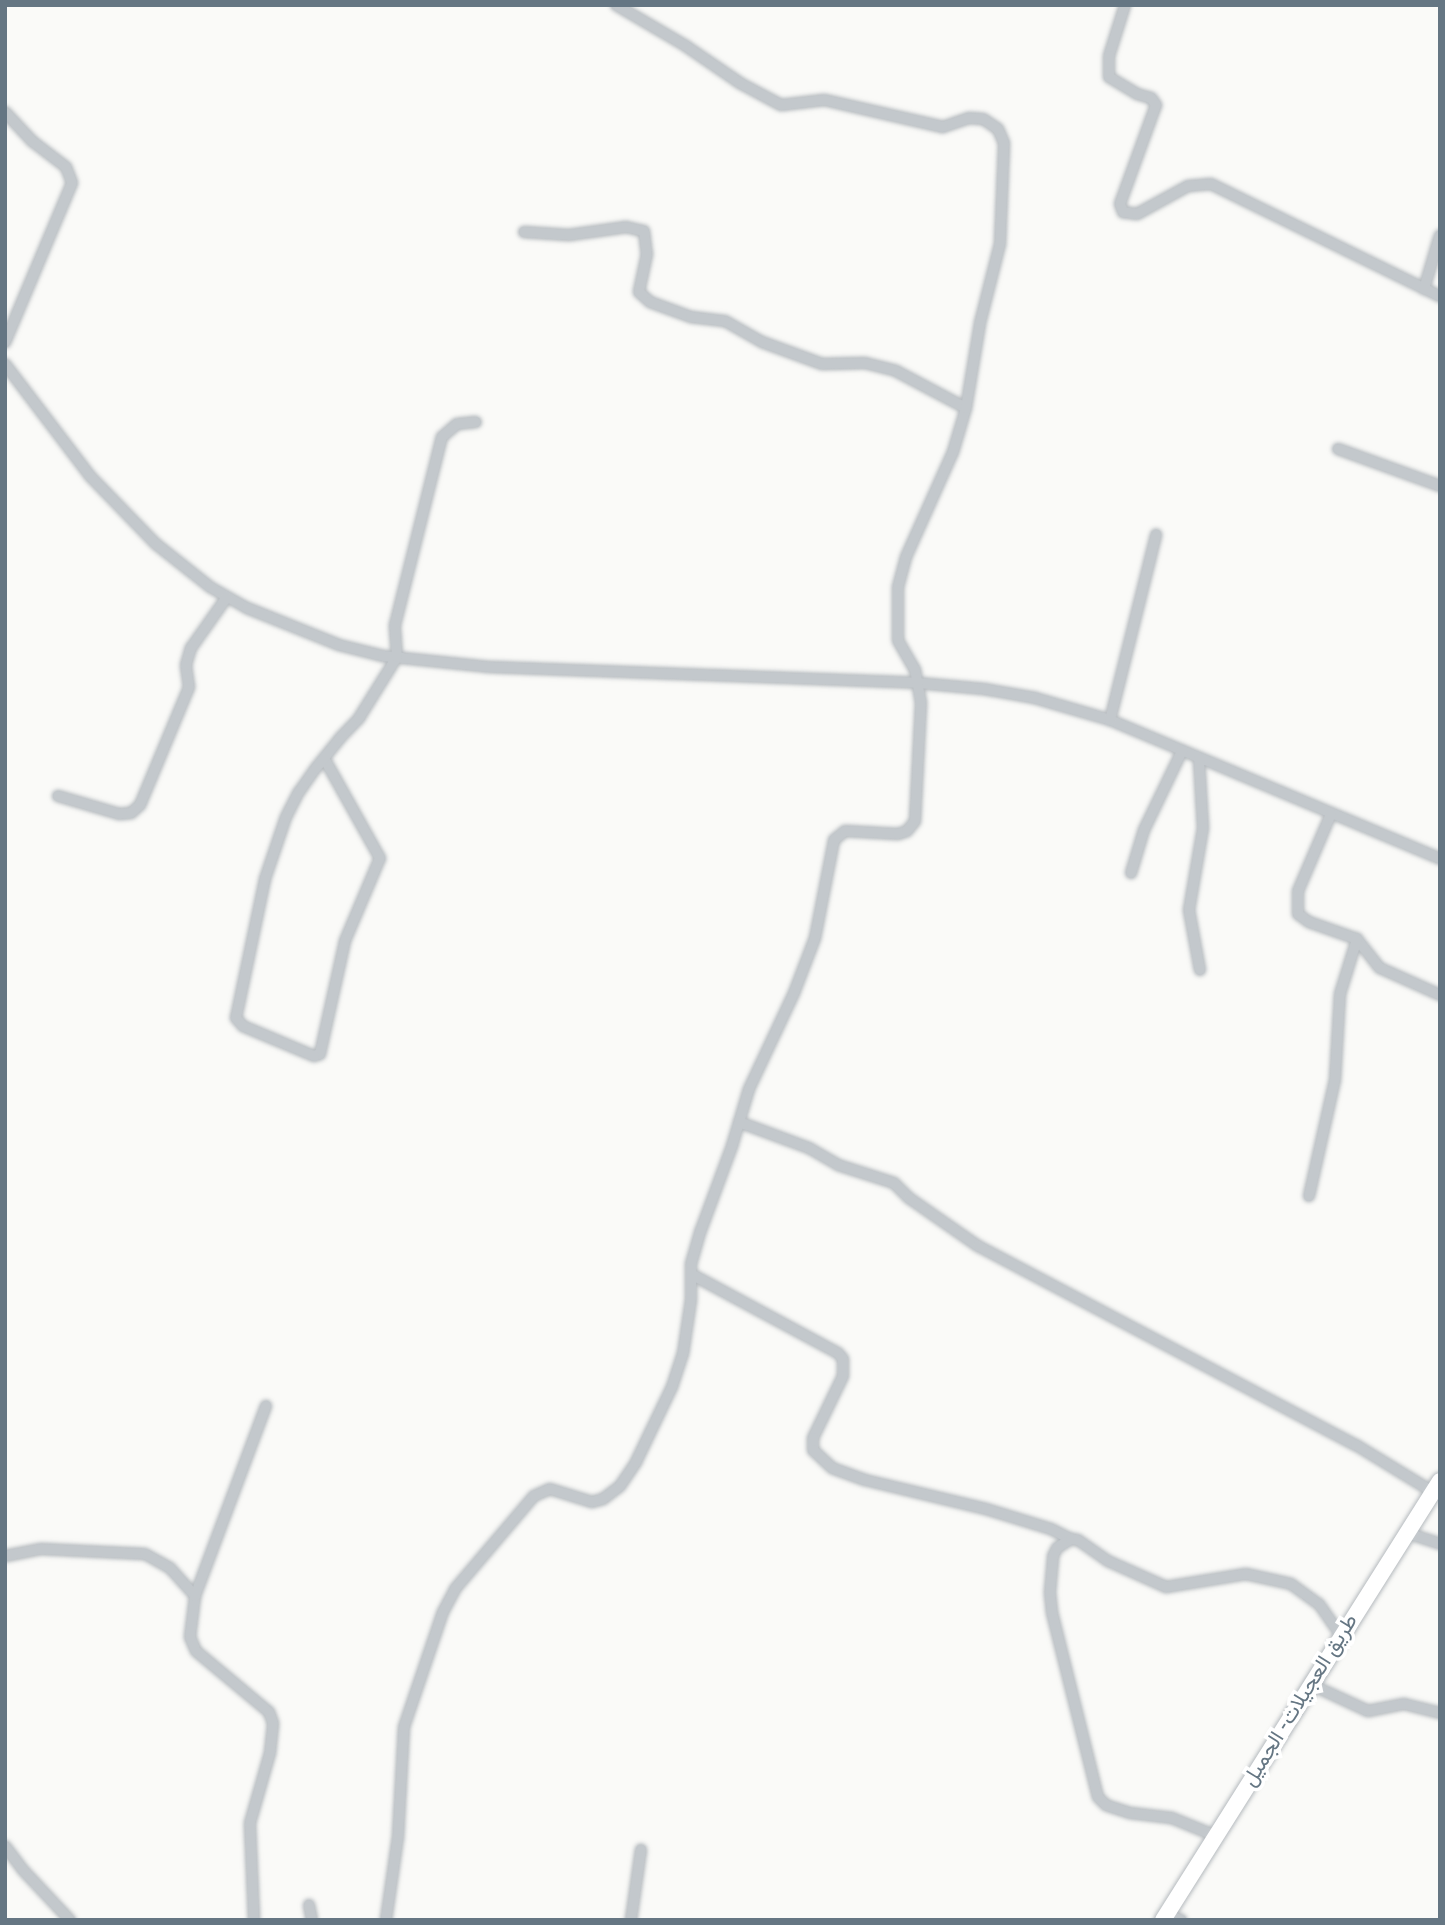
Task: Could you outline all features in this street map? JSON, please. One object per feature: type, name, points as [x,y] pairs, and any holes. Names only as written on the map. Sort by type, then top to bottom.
[{"type":"main road","name":"طريق العجيلات- الجميل","points":[[1170,1918],[1216,1836],[1436,1487]]},
{"type":"street","points":[[386,1920],[398,1837],[404,1727],[443,1612],[455,1589],[534,1496],[550,1489],[592,1502],[610,1495],[620,1486],[636,1462],[672,1387],[688,1323],[691,1274],[701,1230],[765,1051],[794,993],[815,937],[834,840],[845,831],[898,834],[907,831],[915,821],[921,703],[918,683],[908,654],[898,640],[898,587],[906,556],[953,452],[1000,244],[1004,143],[998,129],[983,120],[970,118],[943,127],[929,125],[824,100],[781,105],[740,83],[686,46],[617,5]]},
{"type":"street","points":[[1125,5],[1110,56],[1109,77],[1137,94],[1150,98],[1156,105],[1120,204],[1123,212],[1137,214],[1188,186],[1211,184],[1440,296]]},
{"type":"street","points":[[5,112],[32,141],[66,167],[72,183],[5,342]]},
{"type":"street","points":[[524,232],[569,235],[626,227],[644,231],[647,254],[639,292],[650,302],[691,317],[725,321],[794,356],[822,364],[865,363],[889,369],[965,408]]},
{"type":"street","points":[[1424,289],[1440,235]]},
{"type":"street","points":[[5,364],[90,476],[156,544],[227,597],[339,645],[397,657],[490,667],[918,683],[984,689],[1035,698],[1110,720],[1440,859]]},
{"type":"street","points":[[324,758],[380,858],[345,941],[320,1054],[314,1056],[243,1026],[235,1013],[248,970],[249,950],[265,879],[277,840],[299,792],[324,758],[359,718],[397,657],[395,625],[442,436],[457,424],[476,422]]},
{"type":"street","points":[[1338,449],[1440,486]]},
{"type":"street","points":[[1110,720],[1156,535]]},
{"type":"street","points":[[58,796],[119,814],[131,813],[140,805],[189,687],[186,665],[191,648],[227,597]]},
{"type":"street","points":[[1131,873],[1144,830],[1182,751]]},
{"type":"street","points":[[1199,759],[1203,828],[1189,910],[1200,970]]},
{"type":"street","points":[[1331,814],[1298,891],[1298,914],[1309,922],[1357,939],[1380,968],[1440,995]]},
{"type":"street","points":[[1308,1196],[1335,1080],[1340,994],[1357,939]]},
{"type":"street","points":[[739,1122],[809,1148],[838,1165],[894,1182],[909,1198],[978,1246],[1436,1487]]},
{"type":"street","points":[[691,1274],[838,1353],[843,1359],[843,1376],[813,1438],[813,1450],[832,1468],[865,1480],[1051,1528],[1129,1572],[1166,1587],[1246,1574],[1291,1584],[1319,1604],[1342,1637]]},
{"type":"street","points":[[254,1920],[250,1823],[270,1753],[273,1723],[269,1712],[196,1651],[190,1637],[195,1596],[266,1406]]},
{"type":"street","points":[[1407,1533],[1440,1544]]},
{"type":"street","points":[[1071,1539],[1064,1541],[1053,1556],[1050,1592],[1054,1622],[1098,1797],[1106,1805],[1130,1813],[1172,1818],[1216,1836]]},
{"type":"street","points":[[5,1556],[41,1549],[145,1554],[170,1568],[195,1596]]},
{"type":"street","points":[[1311,1685],[1368,1711],[1404,1704],[1440,1713]]},
{"type":"street","points":[[5,1846],[23,1870],[70,1920]]},
{"type":"street","points":[[631,1920],[641,1850]]},
{"type":"street","points":[[309,1905],[312,1920]]}]
